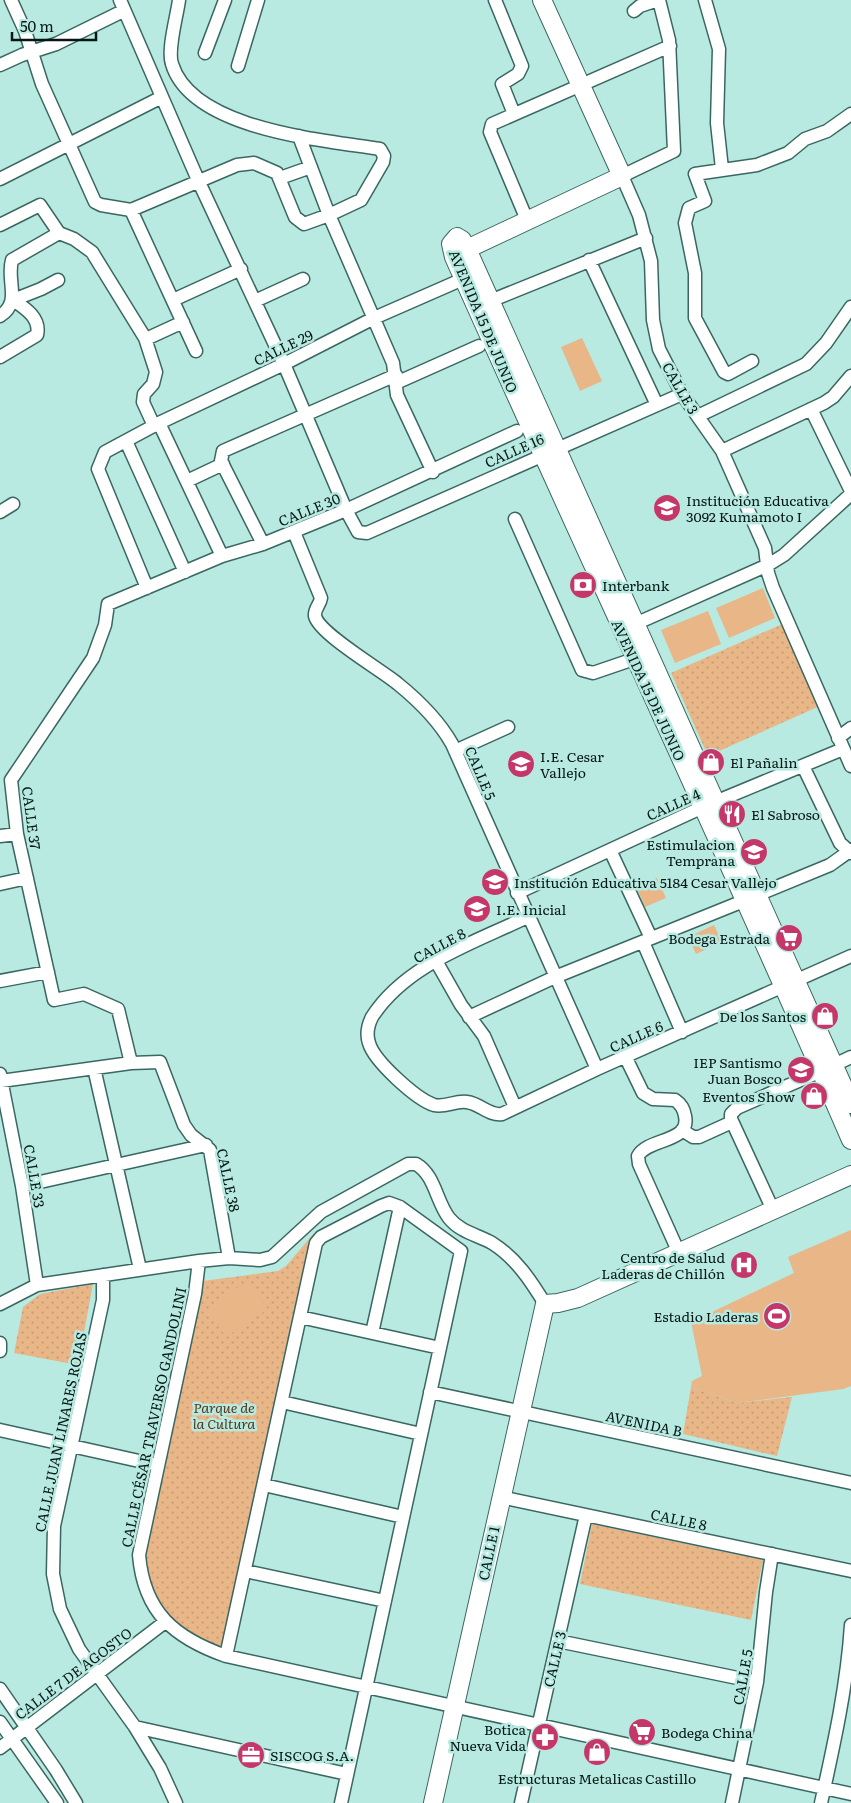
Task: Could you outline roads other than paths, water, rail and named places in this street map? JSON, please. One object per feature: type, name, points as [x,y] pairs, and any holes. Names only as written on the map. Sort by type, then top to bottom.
[{"type":"street","points":[[11,0],[42,84],[95,202],[131,210],[237,165],[254,163],[271,170],[280,178],[295,217],[304,224],[329,216],[361,200],[383,162],[384,156],[380,149],[284,134],[236,119],[210,108],[193,94],[177,76],[170,53],[180,0]]},
{"type":"street","points":[[205,53],[225,0]]},
{"type":"street","points":[[238,66],[258,0]]},
{"type":"street","points":[[495,0],[522,66],[518,74],[502,84],[514,114]]},
{"type":"street","name":"CALLE 3","points":[[542,0],[639,215],[646,238],[653,275],[655,334],[660,349],[682,394],[722,451],[765,548],[774,588],[851,766]]},
{"type":"street","points":[[634,11],[640,6],[659,0],[670,46],[674,151],[527,220],[490,132],[492,124],[670,46]]},
{"type":"street","points":[[704,0],[718,49],[717,123],[722,169]]},
{"type":"street","points":[[0,65],[56,44],[122,5],[198,180],[284,364],[304,415],[346,510]]},
{"type":"street","points":[[0,179],[162,97]]},
{"type":"street","points":[[752,361],[732,373],[724,372],[695,318],[695,273],[685,223],[686,213],[689,208],[705,201],[695,174],[757,165],[788,153],[805,139],[827,131],[851,114]]},
{"type":"street","points":[[299,136],[329,216],[374,318],[396,379],[399,401],[432,472]]},
{"type":"street","points":[[280,178],[311,167]]},
{"type":"street","points":[[0,224],[40,205],[59,233],[74,239],[92,252],[146,339],[156,372],[153,384],[144,394],[144,402],[186,481],[222,556]]},
{"type":"street","points":[[131,210],[196,351]]},
{"type":"street","name":"AVENIDA 15 DE JUNIO","points":[[527,220],[467,249],[462,240],[457,237],[451,244],[454,257],[490,301],[634,659],[709,804]]},
{"type":"street","points":[[0,316],[7,312],[13,300],[9,270],[12,260],[59,233]]},
{"type":"street","points":[[490,301],[646,238]]},
{"type":"street","points":[[589,260],[657,405]]},
{"type":"street","points":[[173,300],[241,269]]},
{"type":"street","name":"AVENIDA 15 DE JUNIO","points":[[471,276],[550,451],[635,624],[709,804],[828,1068],[851,1140]]},
{"type":"street","name":"CALLE 29","points":[[147,588],[98,469],[105,452],[157,424],[284,364],[374,318],[471,276]]},
{"type":"street","points":[[255,301],[303,279]]},
{"type":"street","points":[[13,300],[58,280]]},
{"type":"street","points":[[0,357],[37,335],[38,332],[30,312],[13,300]]},
{"type":"street","points":[[698,416],[806,364],[822,348],[851,307]]},
{"type":"street","points":[[146,339],[183,322]]},
{"type":"street","points":[[263,544],[223,464],[220,457],[223,451],[304,415],[479,346]]},
{"type":"street","points":[[722,451],[833,397],[851,376]]},
{"type":"street","name":"CALLE 16","points":[[346,510],[358,532],[368,533],[682,394]]},
{"type":"street","points":[[635,624],[768,565],[784,555],[851,493],[811,409]]},
{"type":"street","name":"CALLE 30","points":[[108,604],[222,556],[263,544],[294,532],[432,472],[517,431]]},
{"type":"street","points":[[126,441],[185,572]]},
{"type":"street","points":[[186,481],[223,464]]},
{"type":"street","points":[[0,512],[13,504]]},
{"type":"street","points":[[515,519],[582,670],[593,673],[634,659]]},
{"type":"street","name":"CALLE 5","points":[[294,532],[321,598],[315,611],[318,622],[352,652],[409,693],[440,727],[455,751],[527,918],[597,1069]]},
{"type":"street","name":"CALLE 37","points":[[108,604],[105,625],[93,658],[12,780],[17,834],[54,1000],[84,994],[118,1009],[131,1063]]},
{"type":"street","points":[[455,751],[508,727]]},
{"type":"street","name":"CALLE 4","points":[[517,893],[709,804],[803,766],[841,743],[851,728]]},
{"type":"street","points":[[469,1017],[555,977],[830,865],[851,852],[840,843],[803,766]]},
{"type":"street","points":[[0,836],[17,834]]},
{"type":"street","points":[[610,850],[682,1032]]},
{"type":"street","points":[[0,884],[27,878]]},
{"type":"street","name":"CALLE 8","points":[[431,1104],[384,1066],[375,1056],[368,1042],[368,1027],[380,1008],[397,989],[436,961],[527,918]]},
{"type":"street","name":"CALLE 6","points":[[431,1104],[445,1105],[467,1102],[497,1115],[851,956]]},
{"type":"street","points":[[436,961],[469,1017],[484,1036],[515,1107]]},
{"type":"street","points":[[0,980],[48,972]]},
{"type":"street","points":[[774,1210],[732,1122],[731,1114],[737,1108],[851,1057]]},
{"type":"street","points":[[626,1058],[643,1093],[653,1099],[670,1098],[679,1103],[686,1122],[682,1130],[640,1152],[638,1160],[679,1253]]},
{"type":"street","name":"CALLE 38","points":[[131,1063],[160,1062],[190,1135],[206,1145],[210,1150],[229,1258]]},
{"type":"street","points":[[1,1077],[131,1063]]},
{"type":"street","points":[[94,1068],[140,1269]]},
{"type":"street","name":"AVENIDA 15 DE JUNIO","points":[[828,1068],[851,1104]]},
{"type":"street","name":"CALLE 33","points":[[1,1077],[22,1186],[37,1285]]},
{"type":"street","points":[[682,1130],[693,1137],[698,1137],[732,1122]]},
{"type":"street","points":[[22,1186],[206,1145]]},
{"type":"street","points":[[0,1304],[37,1285],[199,1261],[229,1258],[260,1260],[272,1257],[321,1212],[402,1166],[416,1164],[429,1175],[450,1220],[462,1229],[492,1243],[507,1254],[535,1286],[545,1304],[558,1303],[578,1298],[851,1175]]},
{"type":"street","points":[[226,1656],[316,1243],[321,1237],[381,1206],[389,1203],[400,1207],[461,1251],[340,1803]]},
{"type":"street","points":[[372,1333],[400,1207]]},
{"type":"street","name":"CALLE CÉSAR TRAVERSO GANDOLINI","points":[[199,1261],[195,1294],[139,1555],[146,1586],[165,1622],[180,1635],[226,1656],[851,1794]]},
{"type":"street","name":"CALLE JUAN LINARES ROJAS","points":[[103,1275],[103,1300],[54,1526],[53,1574],[66,1623],[79,1649],[135,1726],[160,1768],[176,1803]]},
{"type":"street","name":"CALLE 1","points":[[433,1803],[500,1497],[545,1304]]},
{"type":"street","points":[[300,1317],[440,1348]]},
{"type":"street","points":[[0,1343],[0,1351]]},
{"type":"street","name":"AVENIDA B","points":[[430,1392],[851,1483]]},
{"type":"street","points":[[282,1402],[421,1434]]},
{"type":"street","points":[[0,1430],[157,1465]]},
{"type":"street","points":[[264,1485],[403,1517]]},
{"type":"street","name":"CALLE 8","points":[[500,1497],[851,1571]]},
{"type":"street","name":"CALLE 3","points":[[521,1803],[586,1515]]},
{"type":"street","name":"CALLE 5","points":[[732,1803],[757,1682],[766,1592],[772,1554]]},
{"type":"street","points":[[245,1571],[385,1601]]},
{"type":"street","name":"CALLE 7 DE AGOSTO","points":[[0,1748],[165,1622]]},
{"type":"street","points":[[821,1803],[848,1669],[851,1625]]},
{"type":"street","points":[[558,1641],[757,1682]]},
{"type":"street","points":[[0,1689],[56,1770],[76,1803]]},
{"type":"street","points":[[0,1722],[57,1803]]},
{"type":"street","points":[[135,1726],[347,1774]]},
{"type":"place","name":"Institución Educativa 3092 Kumamoto I","points":[[667,508]]},
{"type":"place","name":"Interbank","points":[[583,585]]},
{"type":"place","name":"El Pañalin","points":[[711,762]]},
{"type":"place","name":"I.E. Cesar Vallejo","points":[[521,764]]},
{"type":"place","name":"El Sabroso","points":[[732,814]]},
{"type":"place","name":"Estimulacion Temprana","points":[[754,852]]},
{"type":"place","name":"Institución Educativa 5184 Cesar Vallejo","points":[[495,882]]},
{"type":"place","name":"I.E. Inicial","points":[[477,909]]},
{"type":"place","name":"Bodega Estrada","points":[[789,938]]},
{"type":"place","name":"De los Santos","points":[[825,1016]]},
{"type":"place","name":"IEP Santismo Juan Bosco","points":[[801,1070]]},
{"type":"place","name":"Eventos Show","points":[[814,1096]]},
{"type":"place","name":"Centro de Salud Laderas de Chillón","points":[[744,1265]]},
{"type":"place","name":"Estadio Laderas","points":[[777,1316]]},
{"type":"place","name":"Bodega China","points":[[642,1732]]},
{"type":"place","name":"Botica Nueva Vida","points":[[545,1737]]},
{"type":"place","name":"Estructuras Metalicas Castillo","points":[[597,1752]]},
{"type":"place","name":"SISCOG S.A.","points":[[251,1755]]},
{"type":"park label","name":"Parque de la Cultura","points":[[224,1415]]}]
